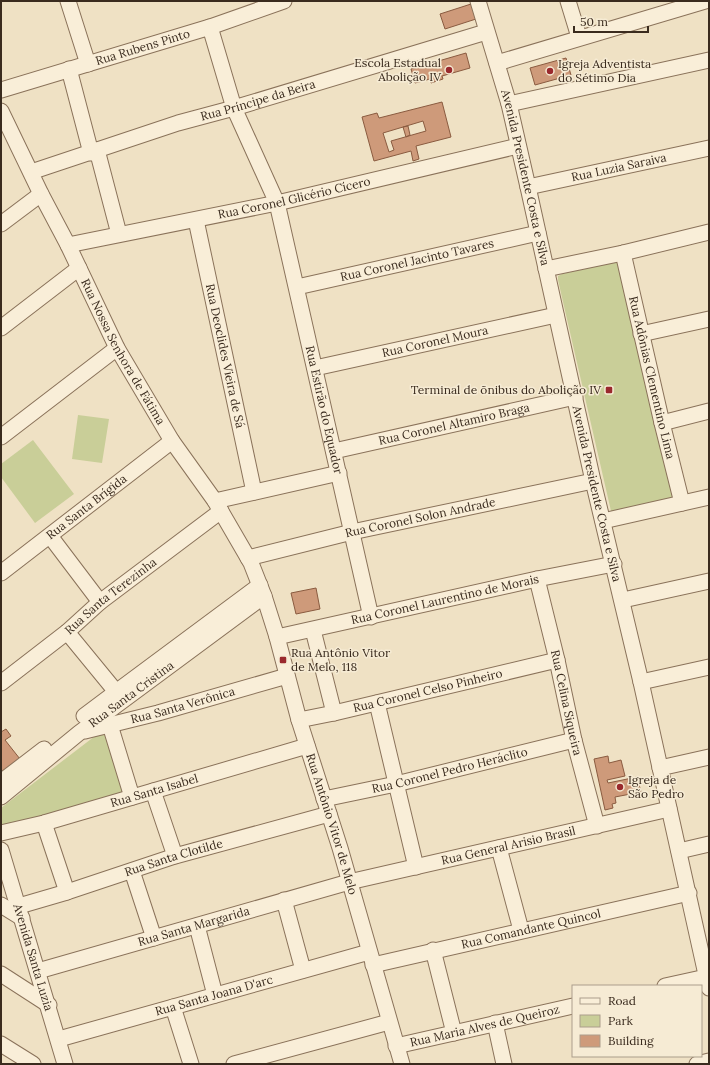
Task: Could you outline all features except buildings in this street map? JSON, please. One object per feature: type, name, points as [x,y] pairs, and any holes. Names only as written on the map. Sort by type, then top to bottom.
[{"type":"street","points":[[68,1],[88,64]]},
{"type":"street","name":"Avenida Presidente Costa e Silva","points":[[478,1],[508,104],[528,187],[593,481],[642,682],[669,809],[689,893],[703,932],[708,982]]},
{"type":"street","points":[[568,1],[579,37]]},
{"type":"street","points":[[497,63],[579,37],[663,7],[705,1]]},
{"type":"street","name":"Rua Rubens Pinto","points":[[1,90],[210,27],[278,2]]},
{"type":"street","name":"Rua Estirão do Equador","points":[[210,27],[234,108],[277,203],[371,617]]},
{"type":"street","name":"Rua Príncipe da Beira","points":[[32,172],[178,123],[234,108],[486,32]]},
{"type":"street","points":[[508,104],[709,60]]},
{"type":"street","points":[[69,69],[120,234]]},
{"type":"street","name":"Rua Nossa Senhora de Fátima","points":[[2,113],[32,172],[41,194],[68,245],[117,348],[172,441],[218,506],[248,558],[262,591]]},
{"type":"street","name":"Rua Coronel Glicério Cícero","points":[[68,245],[277,203],[518,146]]},
{"type":"street","name":"Rua Luzia Saraiva","points":[[528,187],[709,148]]},
{"type":"street","points":[[1,224],[41,194]]},
{"type":"street","name":"Rua Deoclides Vieira de Sá","points":[[196,220],[254,492]]},
{"type":"street","points":[[546,269],[623,253],[709,232]]},
{"type":"street","name":"Rua Coronel Jacinto Tavares","points":[[297,287],[538,233]]},
{"type":"street","name":"Rua Adônias Clementino Lima","points":[[623,253],[682,503]]},
{"type":"street","points":[[1,328],[79,268]]},
{"type":"street","name":"Rua Coronel Moura","points":[[315,368],[556,315]]},
{"type":"street","points":[[641,334],[709,319]]},
{"type":"street","points":[[1,437],[117,348]]},
{"type":"street","name":"Rua Coronel Altamiro Braga","points":[[334,451],[575,398]]},
{"type":"street","points":[[662,423],[709,411]]},
{"type":"street","name":"Rua Santa Brígida","points":[[3,568],[50,536],[172,441]]},
{"type":"street","points":[[218,506],[254,492],[339,473]]},
{"type":"street","name":"Rua Coronel Solon Andrade","points":[[248,558],[352,532],[593,481]]},
{"type":"street","points":[[603,521],[709,497]]},
{"type":"street","name":"Rua Santa Terezinha","points":[[1,683],[66,632],[100,602],[218,506]]},
{"type":"street","points":[[50,536],[100,602]]},
{"type":"street","name":"Rua Coronel Laurentino de Morais","points":[[277,637],[537,579],[614,564]]},
{"type":"street","name":"Rua Celina Siqueira","points":[[537,579],[557,660],[574,740],[597,826]]},
{"type":"street","points":[[623,600],[709,581]]},
{"type":"street","name":"Rua Antônio Vitor de Melo","points":[[262,591],[277,637],[299,720],[329,814],[402,1064]]},
{"type":"street","name":"Rua Santa Cristina","points":[[1,782],[262,591]]},
{"type":"street","points":[[313,630],[334,713]]},
{"type":"street","points":[[66,632],[119,696]]},
{"type":"street","name":"Rua Coronel Celso Pinheiro","points":[[299,720],[557,660]]},
{"type":"street","points":[[642,682],[709,667]]},
{"type":"street","name":"Rua Santa Verônica","points":[[79,733],[287,676]]},
{"type":"street","name":"Rua Santa Cristina","points":[[1,797],[79,733],[119,696]]},
{"type":"street","points":[[376,702],[416,868]]},
{"type":"street","points":[[110,725],[132,797]]},
{"type":"street","name":"Rua Coronel Pedro Heráclito","points":[[324,799],[396,784],[574,740]]},
{"type":"street","name":"Rua Santa Isabel","points":[[1,833],[44,823],[307,746]]},
{"type":"street","points":[[660,768],[709,756]]},
{"type":"street","points":[[153,791],[176,856]]},
{"type":"street","name":"Rua General Arisio Brasil","points":[[349,882],[416,868],[669,809]]},
{"type":"street","name":"Rua Santa Clotilde","points":[[21,912],[68,892],[176,856],[329,814]]},
{"type":"street","points":[[44,823],[68,892]]},
{"type":"street","points":[[679,851],[709,844]]},
{"type":"street","points":[[499,848],[521,930]]},
{"type":"street","name":"Avenida Santa Luzia","points":[[1,850],[49,1005],[65,1064]]},
{"type":"street","points":[[132,871],[154,938]]},
{"type":"street","name":"Rua Santa Margarida","points":[[38,971],[349,882]]},
{"type":"street","name":"Rua Comandante Quincol","points":[[371,958],[433,950],[689,893]]},
{"type":"street","points":[[284,900],[303,970]]},
{"type":"street","points":[[1,905],[21,912]]},
{"type":"street","points":[[197,926],[215,995]]},
{"type":"street","points":[[433,950],[454,1033]]},
{"type":"street","name":"Rua Santa Joana D'arc","points":[[59,1040],[303,970],[371,958]]},
{"type":"street","points":[[1,974],[49,1005]]},
{"type":"street","points":[[676,985],[708,982]]},
{"type":"street","name":"Rua Maria Alves de Queiroz","points":[[396,1046],[572,1006]]},
{"type":"street","points":[[173,1007],[191,1064]]},
{"type":"street","points":[[237,1064],[389,1022]]},
{"type":"street","points":[[496,1023],[504,1064]]},
{"type":"street","points":[[1,1044],[33,1064]]},
{"type":"street","points":[[697,1064],[709,1061]]},
{"type":"green space","points":[[617,262],[673,497],[672,501],[614,513],[611,511],[558,276]]},
{"type":"green space","points":[[78,415],[109,419],[102,463],[72,459]]},
{"type":"green space","points":[[33,440],[74,494],[35,523],[1,477],[1,464]]},
{"type":"green space","points":[[99,733],[108,736],[127,794],[4,828],[1,824],[1,808]]},
{"type":"place","name":"Escola Estadual Abolição IV","points":[[449,70]]},
{"type":"place","name":"Igreja Adventista do Sétimo Dia","points":[[550,71]]},
{"type":"place","name":"Terminal de õnibus do Abolição IV","points":[[609,390]]},
{"type":"place","name":"Rua Antônio Vitor de Melo, 118","points":[[283,660]]},
{"type":"place","name":"Igreja de São Pedro","points":[[620,787]]}]
